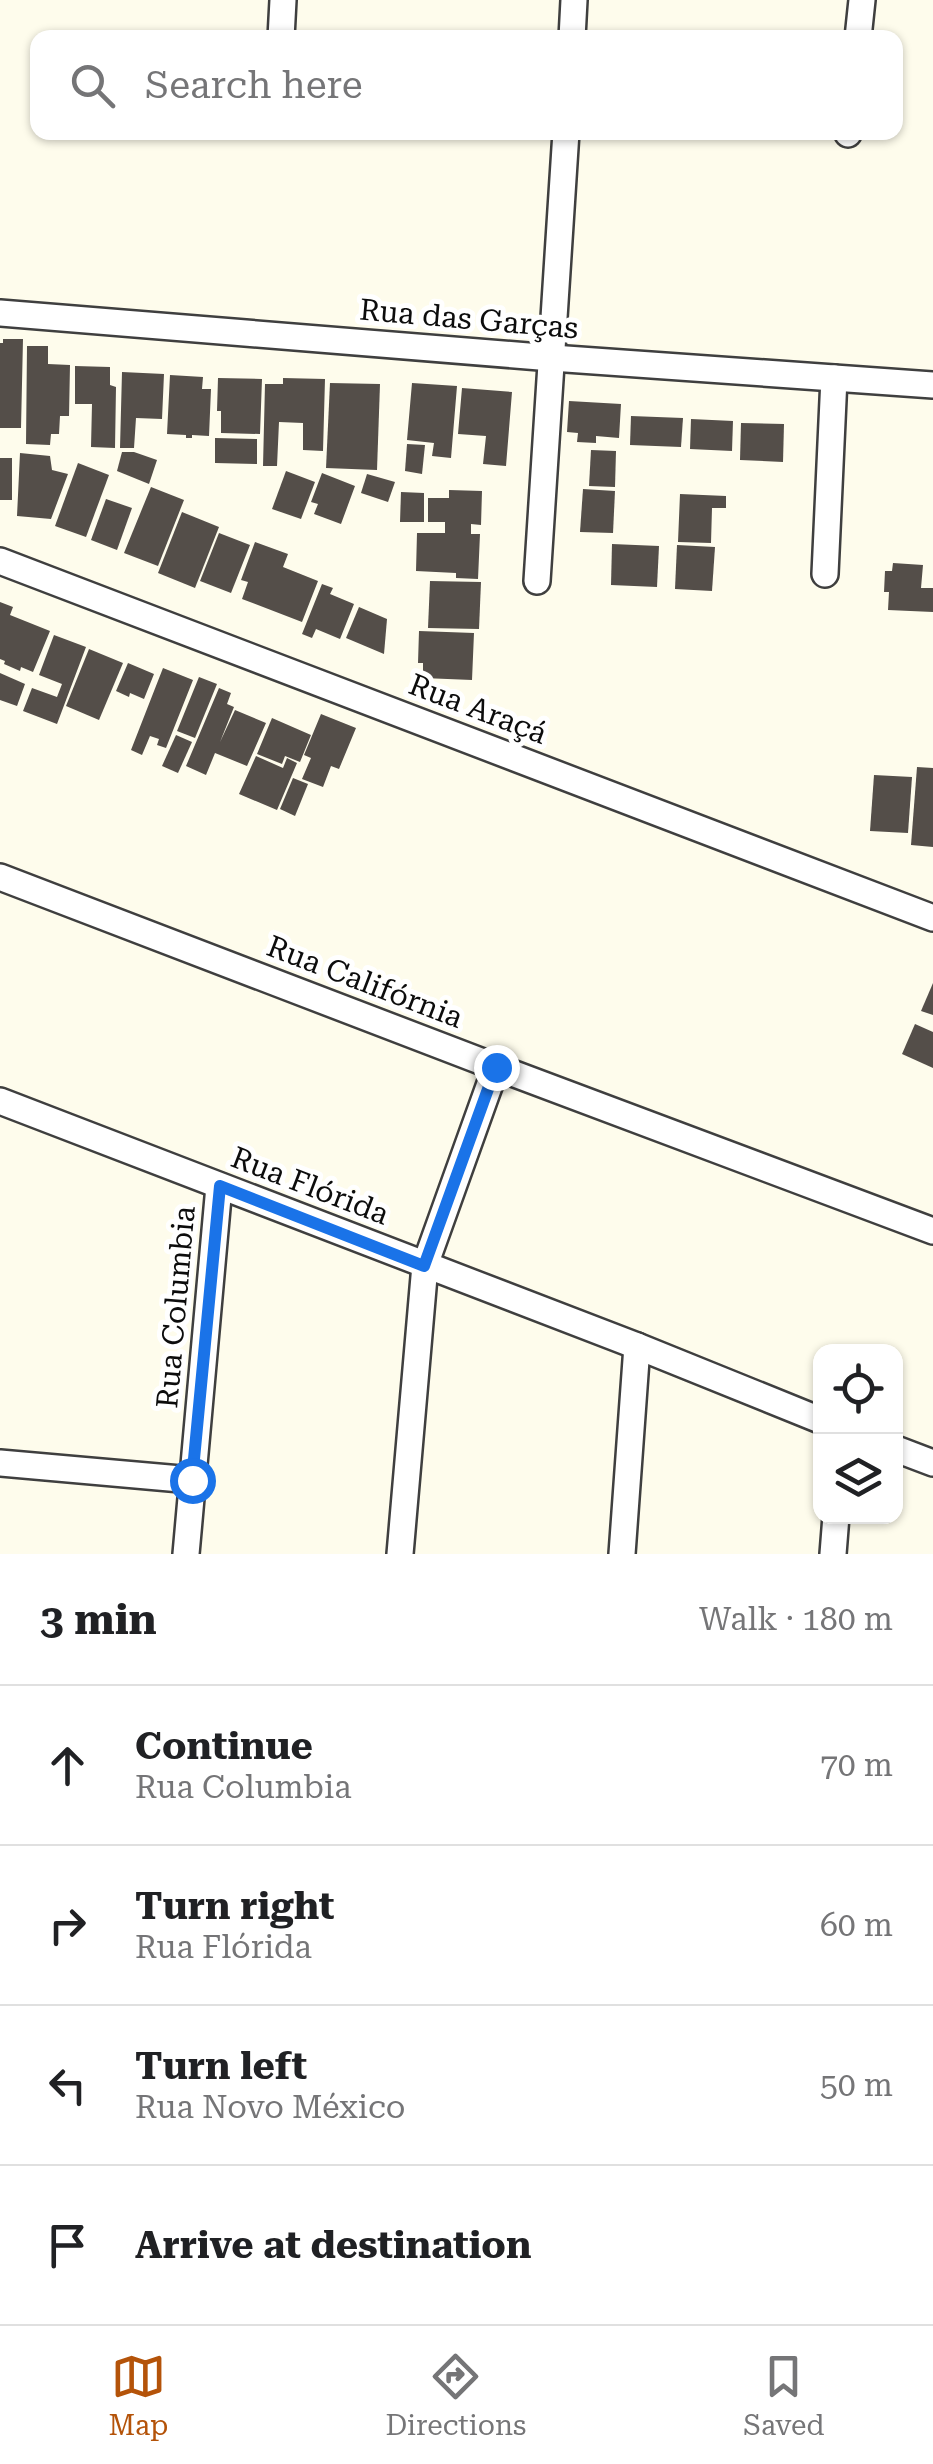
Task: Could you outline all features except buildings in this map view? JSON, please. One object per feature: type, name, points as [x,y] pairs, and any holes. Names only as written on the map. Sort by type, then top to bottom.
[{"type":"street","points":[[281,30],[283,0]]},
{"type":"street","points":[[572,30],[574,0]]},
{"type":"street","points":[[859,30],[862,0]]},
{"type":"street","points":[[536,582],[566,140]]},
{"type":"street","name":"Rua das Garças","points":[[0,314],[933,384]]},
{"type":"street","points":[[825,574],[834,378]]},
{"type":"street","name":"Rua Araçá","points":[[0,561],[933,918]]},
{"type":"street","name":"Rua Califórnia","points":[[0,877],[933,1231]]},
{"type":"street","points":[[400,1554],[424,1266],[496,1067]]},
{"type":"street","name":"Rua Flórida","points":[[0,1101],[813,1417]]},
{"type":"street","name":"Rua Columbia","points":[[186,1554],[220,1186]]},
{"type":"street","points":[[622,1554],[638,1346]]},
{"type":"street","points":[[903,1452],[933,1463]]},
{"type":"street","points":[[0,1464],[192,1480]]},
{"type":"street","points":[[833,1554],[835,1524]]},
{"type":"route","points":[[192,1480],[220,1186],[424,1266],[496,1067]]}]
